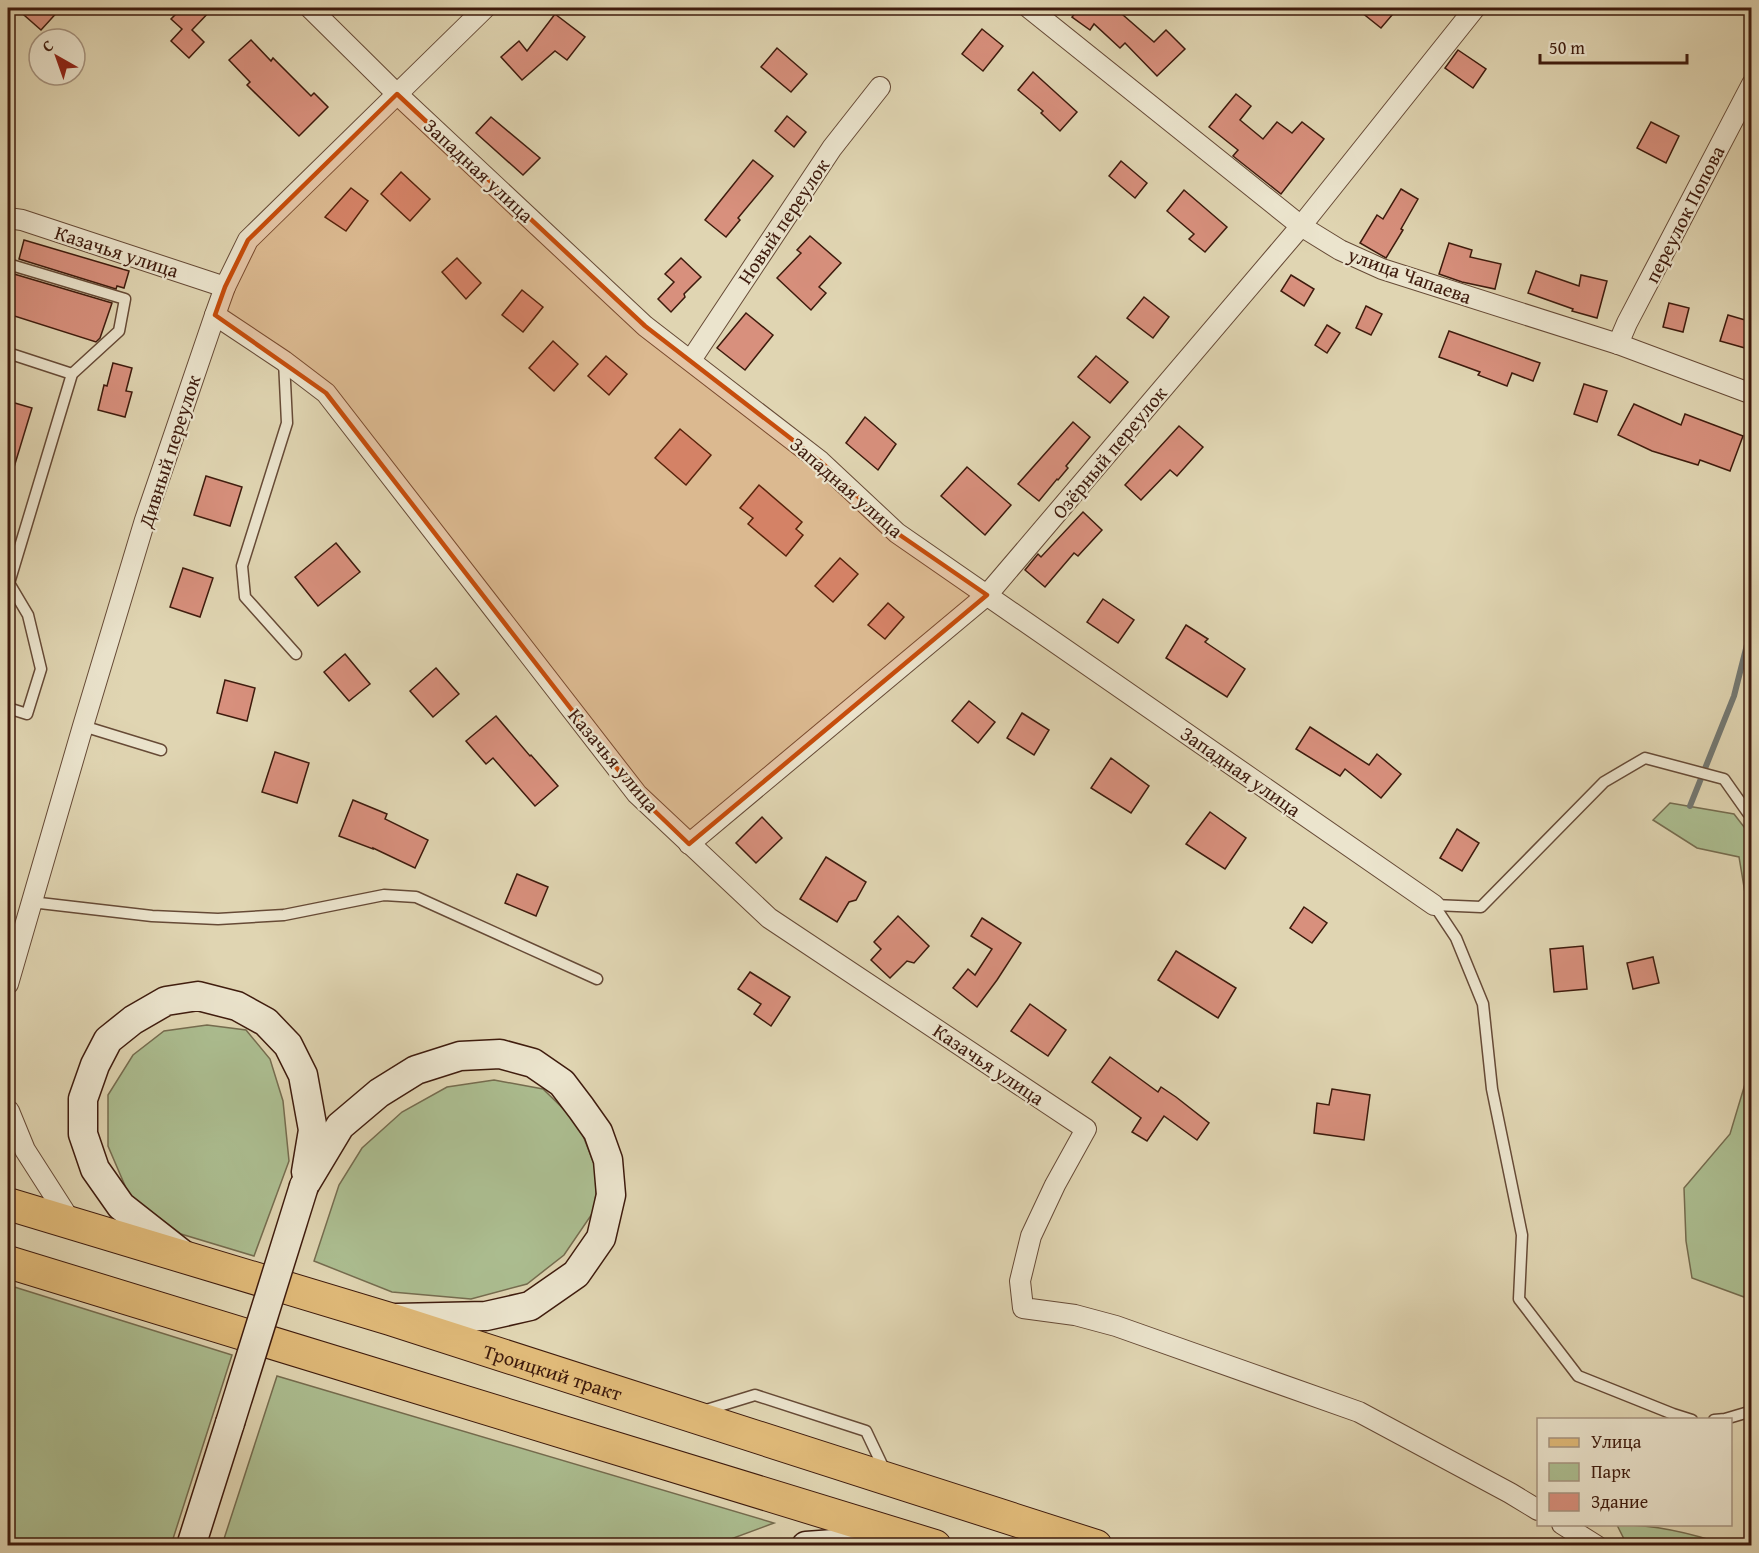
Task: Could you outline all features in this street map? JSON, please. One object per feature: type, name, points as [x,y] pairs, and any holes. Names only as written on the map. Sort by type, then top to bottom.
[{"type":"main road","points":[[188,1259],[121,1206],[95,1169],[83,1134],[83,1099],[95,1065],[108,1040],[133,1020],[166,1001],[198,996],[237,1006],[266,1022],[288,1045],[303,1075],[313,1130],[304,1186],[190,1545]]},
{"type":"main road","points":[[304,1186],[340,1126],[379,1093],[416,1070],[460,1056],[500,1054],[533,1063],[562,1083],[598,1132],[608,1160],[611,1195],[601,1238],[576,1274],[530,1306],[486,1316],[390,1318]]},
{"type":"main road","name":"Троицкий тракт","points":[[8,1204],[390,1318],[1096,1545]]},
{"type":"main road","points":[[8,1262],[923,1542]]},
{"type":"main road","points":[[806,1545],[923,1542]]},
{"type":"street","name":"Западная улица","points":[[310,8],[397,94],[645,326],[820,461],[897,532],[1434,905]]},
{"type":"street","name":"Дивный переулок","points":[[8,984],[146,520],[225,287],[248,240],[485,8]]},
{"type":"street","name":"улица Чапаева","points":[[1029,8],[1300,226],[1340,250],[1382,269],[1618,344],[1752,394]]},
{"type":"street","name":"Озёрный переулок","points":[[689,844],[987,595],[1300,226],[1475,8]]},
{"type":"street","name":"переулок Попова","points":[[1618,344],[1752,84]]},
{"type":"street","name":"Новый переулок","points":[[691,360],[832,148],[880,87]]},
{"type":"street","name":"Казачья улица","points":[[8,219],[22,220],[225,287]]},
{"type":"street","name":"Казачья улица","points":[[214,315],[284,361],[326,393],[637,794],[689,844],[769,918],[1086,1128],[1031,1236],[1020,1281],[1023,1308],[1075,1315],[1116,1326],[1359,1412],[1537,1509]]},
{"type":"street","points":[[9,1111],[25,1149],[73,1225]]},
{"type":"street","points":[[1565,1526],[1597,1545]]},
{"type":"lane","points":[[8,264],[125,299],[119,331],[72,374],[9,583],[28,615],[41,669],[27,714],[8,708]]},
{"type":"lane","points":[[8,353],[72,374]]},
{"type":"lane","points":[[284,361],[287,423],[242,566],[245,597],[296,654]]},
{"type":"lane","points":[[83,726],[161,750]]},
{"type":"lane","points":[[1434,905],[1481,907],[1604,782],[1644,758],[1724,779],[1748,813],[1752,814]]},
{"type":"lane","points":[[31,902],[152,916],[218,919],[284,915],[384,896],[416,897],[597,980]]},
{"type":"lane","points":[[1434,905],[1456,938],[1483,1004],[1492,1089],[1521,1235],[1519,1299],[1578,1376],[1688,1418]]},
{"type":"lane","points":[[1728,1418],[1752,1411]]},
{"type":"highlighted area","points":[[397,94],[645,326],[820,461],[897,533],[987,595],[689,844],[637,794],[326,393],[215,315],[225,287],[248,240]]},
{"type":"green space","points":[[1670,803],[1734,814],[1751,836],[1751,975],[1747,957],[1747,905],[1739,857],[1697,848],[1653,820]]},
{"type":"green space","points":[[207,1025],[246,1030],[270,1059],[283,1101],[289,1161],[254,1256],[181,1234],[129,1195],[108,1146],[108,1095],[133,1055],[164,1031]]},
{"type":"green space","points":[[1751,1064],[1752,1282],[1744,1297],[1692,1278],[1686,1241],[1684,1188],[1730,1134]]},
{"type":"green space","points":[[494,1080],[543,1089],[578,1123],[598,1174],[594,1211],[564,1255],[527,1284],[471,1299],[392,1292],[314,1261],[339,1185],[362,1148],[402,1112],[447,1087]]},
{"type":"green space","points":[[8,1285],[232,1355],[171,1545],[8,1545]]},
{"type":"green space","points":[[277,1376],[774,1523],[712,1546],[222,1545]]},
{"type":"green space","points":[[1618,1526],[1645,1526],[1672,1530],[1726,1545],[1627,1545]]},
{"type":"building","points":[[16,8],[61,8],[44,27],[38,27]]},
{"type":"building","points":[[182,8],[213,8],[192,30],[204,42],[189,58],[171,41],[182,29],[171,19]]},
{"type":"building","points":[[1075,8],[1115,8],[1154,42],[1166,30],[1185,49],[1157,76],[1125,43],[1120,48],[1094,24],[1090,30],[1072,17],[1078,10]]},
{"type":"building","points":[[1356,8],[1398,8],[1381,28]]},
{"type":"building","points":[[555,14],[585,37],[567,60],[555,51],[522,80],[501,57],[519,41],[527,51]]},
{"type":"building","points":[[982,29],[1003,46],[983,71],[962,54]]},
{"type":"building","points":[[251,40],[271,61],[273,58],[311,96],[314,93],[328,107],[299,136],[247,85],[250,82],[229,60]]},
{"type":"building","points":[[777,48],[807,74],[791,92],[761,67]]},
{"type":"building","points":[[1458,50],[1486,69],[1473,88],[1445,68]]},
{"type":"building","points":[[1033,72],[1077,112],[1060,131],[1041,113],[1043,111],[1018,90]]},
{"type":"building","points":[[1236,94],[1251,106],[1240,120],[1263,139],[1277,122],[1292,133],[1302,122],[1324,139],[1281,194],[1233,156],[1238,150],[1209,127]]},
{"type":"building","points":[[787,116],[806,132],[794,147],[775,131]]},
{"type":"building","points":[[491,117],[540,158],[523,175],[476,133]]},
{"type":"building","points":[[1651,122],[1679,136],[1666,163],[1637,148]]},
{"type":"building","points":[[753,160],[773,176],[738,218],[740,220],[726,237],[705,220]]},
{"type":"building","points":[[1121,161],[1147,183],[1135,198],[1109,176]]},
{"type":"building","points":[[401,172],[430,199],[410,221],[381,194]]},
{"type":"building","points":[[351,188],[368,201],[346,231],[325,217]]},
{"type":"building","points":[[1401,189],[1418,199],[1386,258],[1360,243],[1377,215],[1383,219]]},
{"type":"building","points":[[1184,190],[1227,227],[1205,252],[1189,239],[1194,234],[1167,211]]},
{"type":"building","points":[[810,236],[841,263],[819,287],[826,293],[811,310],[777,278],[801,253],[797,250]]},
{"type":"building","points":[[24,240],[129,271],[124,288],[117,286],[116,289],[19,259]]},
{"type":"building","points":[[1449,243],[1472,250],[1470,257],[1501,264],[1495,289],[1439,274]]},
{"type":"building","points":[[457,258],[481,283],[466,299],[442,272]]},
{"type":"building","points":[[681,258],[701,277],[684,294],[685,297],[671,312],[658,299],[674,282],[665,274]]},
{"type":"building","points":[[1536,271],[1579,286],[1581,275],[1607,281],[1597,318],[1572,311],[1573,309],[1528,293]]},
{"type":"building","points":[[14,274],[112,303],[100,338],[96,342],[8,314],[8,278],[13,279]]},
{"type":"building","points":[[1291,275],[1314,289],[1304,306],[1281,291]]},
{"type":"building","points":[[522,290],[543,307],[523,332],[502,315]]},
{"type":"building","points":[[1144,297],[1169,317],[1153,338],[1127,318]]},
{"type":"building","points":[[1669,303],[1689,308],[1683,332],[1663,327]]},
{"type":"building","points":[[1366,306],[1382,314],[1371,335],[1356,328]]},
{"type":"building","points":[[746,313],[773,335],[745,370],[717,348]]},
{"type":"building","points":[[1728,315],[1752,322],[1745,348],[1720,341]]},
{"type":"building","points":[[1327,325],[1340,333],[1327,353],[1315,345]]},
{"type":"building","points":[[1449,331],[1540,363],[1533,381],[1512,373],[1507,386],[1478,375],[1480,372],[1439,357]]},
{"type":"building","points":[[553,341],[578,364],[554,391],[529,368]]},
{"type":"building","points":[[606,356],[627,374],[609,395],[588,376]]},
{"type":"building","points":[[1096,356],[1128,382],[1110,403],[1078,377]]},
{"type":"building","points":[[113,363],[132,368],[126,391],[132,392],[125,417],[98,410],[104,385],[107,386]]},
{"type":"building","points":[[1584,384],[1607,391],[1597,422],[1574,414]]},
{"type":"building","points":[[8,401],[32,408],[11,477],[8,476]]},
{"type":"building","points":[[1634,404],[1681,425],[1685,414],[1743,436],[1730,471],[1700,460],[1698,465],[1652,451],[1618,435]]},
{"type":"building","points":[[865,417],[896,444],[878,470],[846,443]]},
{"type":"building","points":[[1073,422],[1090,437],[1066,466],[1068,468],[1039,501],[1018,484]]},
{"type":"building","points":[[1179,426],[1203,447],[1177,476],[1170,470],[1141,500],[1125,485]]},
{"type":"building","points":[[680,429],[711,455],[686,485],[655,458]]},
{"type":"building","points":[[967,467],[1011,505],[985,535],[941,496]]},
{"type":"building","points":[[206,476],[242,487],[230,526],[194,515]]},
{"type":"building","points":[[759,485],[802,522],[796,529],[803,535],[786,556],[748,524],[753,518],[740,508]]},
{"type":"building","points":[[1083,512],[1102,530],[1078,556],[1074,553],[1045,587],[1025,570],[1038,554],[1041,557]]},
{"type":"building","points":[[336,543],[360,572],[318,606],[295,577]]},
{"type":"building","points":[[840,558],[858,574],[833,602],[815,586]]},
{"type":"building","points":[[183,568],[213,578],[200,617],[170,607]]},
{"type":"building","points":[[1103,599],[1134,620],[1118,643],[1087,622]]},
{"type":"building","points":[[888,603],[904,617],[885,639],[868,625]]},
{"type":"building","points":[[1186,625],[1208,639],[1205,642],[1245,669],[1227,697],[1166,658]]},
{"type":"building","points":[[345,654],[370,684],[349,701],[324,672]]},
{"type":"building","points":[[436,668],[459,694],[433,717],[410,691]]},
{"type":"building","points":[[225,680],[255,688],[247,721],[217,713]]},
{"type":"building","points":[[969,701],[995,722],[978,743],[952,721]]},
{"type":"building","points":[[1022,713],[1049,730],[1034,755],[1007,738]]},
{"type":"building","points":[[496,716],[558,786],[535,806],[493,758],[486,764],[466,741]]},
{"type":"building","points":[[1310,727],[1369,765],[1377,754],[1401,774],[1381,798],[1345,769],[1340,776],[1296,749]]},
{"type":"building","points":[[275,752],[309,763],[297,803],[262,792]]},
{"type":"building","points":[[1111,758],[1149,786],[1131,813],[1091,788]]},
{"type":"building","points":[[353,800],[387,814],[385,819],[428,840],[415,868],[373,848],[339,836]]},
{"type":"building","points":[[1210,812],[1246,838],[1225,869],[1186,844]]},
{"type":"building","points":[[762,817],[782,838],[756,863],[736,843]]},
{"type":"building","points":[[1457,829],[1479,843],[1462,871],[1440,858]]},
{"type":"building","points":[[826,857],[866,882],[856,900],[849,902],[837,922],[800,899]]},
{"type":"building","points":[[517,874],[548,887],[536,916],[505,903]]},
{"type":"building","points":[[1304,907],[1327,923],[1312,943],[1290,928]]},
{"type":"building","points":[[898,916],[929,946],[914,963],[907,961],[890,978],[871,960],[881,949],[874,942]]},
{"type":"building","points":[[982,918],[1021,943],[977,1007],[953,988],[968,969],[975,975],[992,949],[971,936]]},
{"type":"building","points":[[1583,946],[1587,989],[1554,992],[1550,949]]},
{"type":"building","points":[[1176,951],[1236,988],[1218,1018],[1158,980]]},
{"type":"building","points":[[1653,957],[1659,983],[1633,989],[1627,963]]},
{"type":"building","points":[[750,972],[790,997],[771,1026],[754,1014],[761,1004],[738,989]]},
{"type":"building","points":[[1030,1004],[1066,1030],[1048,1056],[1011,1031]]},
{"type":"building","points":[[1110,1057],[1158,1092],[1161,1087],[1176,1097],[1209,1123],[1197,1140],[1164,1116],[1147,1141],[1132,1132],[1141,1118],[1092,1082]]},
{"type":"building","points":[[1332,1089],[1370,1095],[1364,1140],[1314,1133],[1317,1103],[1329,1105]]},
{"type":"waterway","points":[[1690,806],[1734,696],[1752,625]]}]
